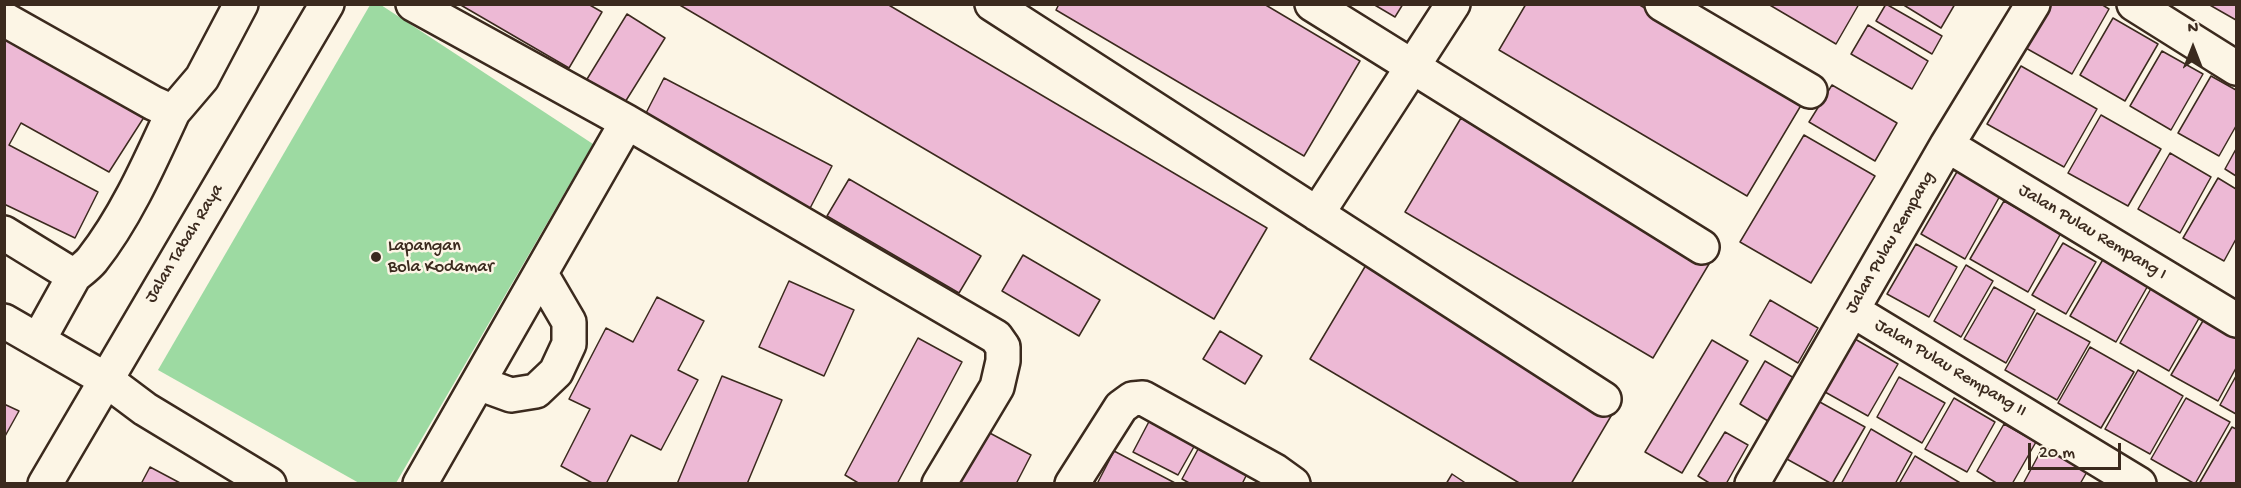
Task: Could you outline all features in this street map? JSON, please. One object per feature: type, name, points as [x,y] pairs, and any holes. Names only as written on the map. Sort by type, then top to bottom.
[{"type":"street","points":[[39,339],[74,276],[90,262],[119,218],[173,112],[202,78],[241,4]]},
{"type":"street","name":"Jalan Tabah Raya","points":[[45,483],[327,4]]},
{"type":"street","points":[[412,4],[627,122],[996,337],[1003,347],[998,387],[939,483]]},
{"type":"street","points":[[992,4],[1604,399]]},
{"type":"street","points":[[1312,4],[1702,247]]},
{"type":"street","points":[[1317,214],[1453,4]]},
{"type":"street","points":[[1662,4],[1810,91]]},
{"type":"street","name":"Jalan Pulau Rempang","points":[[1758,481],[1852,310],[1947,145],[2033,4]]},
{"type":"street","points":[[2134,4],[2236,68]]},
{"type":"street","points":[[4,20],[173,112]]},
{"type":"street","points":[[420,483],[627,122]]},
{"type":"street","name":"Jalan Pulau Rempang I","points":[[1947,145],[2236,320]]},
{"type":"street","points":[[4,233],[74,276]]},
{"type":"street","points":[[478,383],[511,395],[536,391],[556,372],[569,344],[568,322],[541,274]]},
{"type":"street","name":"Jalan Pulau Rempang II","points":[[1852,310],[2139,483]]},
{"type":"street","points":[[4,321],[39,339],[105,379],[145,409],[269,483]]},
{"type":"street","points":[[1072,483],[1121,407],[1132,399],[1143,398],[1278,479]]},
{"type":"green space","name":"Lapangan Bola Kodamar","points":[[370,5],[381,5],[593,144],[396,483],[359,483],[158,370]]},
{"type":"building","points":[[459,4],[588,4],[602,12],[569,68]]},
{"type":"building","points":[[678,4],[887,4],[1267,228],[1214,319]]},
{"type":"building","points":[[1059,4],[1264,4],[1360,61],[1304,156],[1056,10]]},
{"type":"building","points":[[1373,4],[1403,4],[1395,17]]},
{"type":"building","points":[[1526,4],[1638,4],[1803,102],[1747,196],[1499,50]]},
{"type":"building","points":[[1768,4],[1859,4],[1836,44]]},
{"type":"building","points":[[1886,4],[1942,36],[1932,54],[1876,21]]},
{"type":"building","points":[[1902,4],[1955,4],[1941,28]]},
{"type":"building","points":[[2049,4],[2101,4],[2109,9],[2072,74],[2024,47]]},
{"type":"building","points":[[2208,4],[2236,4],[2236,20]]},
{"type":"building","points":[[627,14],[665,38],[622,107],[584,84]]},
{"type":"building","points":[[2113,18],[2158,44],[2125,101],[2080,75]]},
{"type":"building","points":[[1868,25],[1928,61],[1912,89],[1851,54]]},
{"type":"building","points":[[4,37],[148,111],[109,172],[21,123],[9,145],[98,192],[75,238],[4,204]]},
{"type":"building","points":[[2162,51],[2203,74],[2171,130],[2130,106]]},
{"type":"building","points":[[2021,66],[2097,109],[2064,167],[1987,124]]},
{"type":"building","points":[[2211,76],[2236,90],[2236,126],[2219,156],[2178,133]]},
{"type":"building","points":[[664,78],[832,166],[806,216],[644,117]]},
{"type":"building","points":[[1832,85],[1897,123],[1875,161],[1809,122]]},
{"type":"building","points":[[2101,115],[2161,149],[2128,206],[2068,173]]},
{"type":"building","points":[[1461,118],[1709,264],[1653,358],[1405,212]]},
{"type":"building","points":[[1804,135],[1875,176],[1811,283],[1740,242]]},
{"type":"building","points":[[2236,149],[2236,176],[2225,169]]},
{"type":"building","points":[[2170,153],[2211,177],[2180,233],[2138,209]]},
{"type":"building","points":[[1958,170],[2001,194],[1965,259],[1921,234]]},
{"type":"building","points":[[2218,178],[2236,189],[2236,239],[2224,261],[2183,238]]},
{"type":"building","points":[[849,179],[981,256],[959,293],[827,216]]},
{"type":"building","points":[[2004,201],[2061,233],[2028,292],[1970,259]]},
{"type":"building","points":[[2063,243],[2096,262],[2066,314],[2032,295]]},
{"type":"building","points":[[1916,244],[1957,267],[1929,317],[1887,294]]},
{"type":"building","points":[[1023,255],[1100,300],[1079,336],[1002,291]]},
{"type":"building","points":[[2105,256],[2150,282],[2116,342],[2070,316]]},
{"type":"building","points":[[1366,265],[1614,411],[1571,484],[1521,484],[1310,359]]},
{"type":"building","points":[[1966,265],[1993,281],[1961,337],[1934,321]]},
{"type":"building","points":[[789,281],[854,310],[824,376],[759,347]]},
{"type":"building","points":[[2153,285],[2202,313],[2169,371],[2120,343]]},
{"type":"building","points":[[1994,287],[2035,310],[2006,363],[1964,339]]},
{"type":"building","points":[[657,297],[704,321],[678,370],[698,380],[661,450],[631,435],[606,484],[594,484],[561,466],[590,409],[569,399],[606,328],[633,342]]},
{"type":"building","points":[[1770,300],[1818,328],[1798,363],[1750,335]]},
{"type":"building","points":[[2037,313],[2090,342],[2057,400],[2005,370]]},
{"type":"building","points":[[2207,314],[2236,331],[2236,368],[2218,401],[2171,375]]},
{"type":"building","points":[[1220,331],[1262,356],[1245,384],[1203,359]]},
{"type":"building","points":[[918,338],[962,362],[897,484],[860,484],[845,475]]},
{"type":"building","points":[[1855,339],[1898,364],[1868,416],[1825,392]]},
{"type":"building","points":[[1712,340],[1748,361],[1682,473],[1645,452]]},
{"type":"building","points":[[2090,347],[2134,372],[2101,428],[2058,403]]},
{"type":"building","points":[[1765,361],[1794,378],[1768,421],[1740,404]]},
{"type":"building","points":[[2138,370],[2183,396],[2150,454],[2105,429]]},
{"type":"building","points":[[722,376],[782,400],[747,484],[677,484]]},
{"type":"building","points":[[2236,376],[2236,414],[2220,405]]},
{"type":"building","points":[[1899,377],[1945,403],[1922,443],[1877,417]]},
{"type":"building","points":[[1954,398],[1995,422],[1967,472],[1925,449]]},
{"type":"building","points":[[2186,398],[2230,422],[2195,484],[2151,459]]},
{"type":"building","points":[[1818,401],[1865,427],[1832,484],[1785,458]]},
{"type":"building","points":[[4,404],[19,411],[4,438]]},
{"type":"building","points":[[1154,412],[1200,436],[1178,475],[1133,452]]},
{"type":"building","points":[[2004,424],[2036,442],[2012,484],[1998,484],[1977,471]]},
{"type":"building","points":[[2232,427],[2236,429],[2236,484],[2199,484]]},
{"type":"building","points":[[1871,429],[1912,453],[1895,484],[1841,484]]},
{"type":"building","points":[[986,431],[1031,455],[1016,484],[958,483]]},
{"type":"building","points":[[1725,432],[1748,445],[1726,484],[1711,484],[1698,476]]},
{"type":"building","points":[[1204,438],[1252,464],[1242,484],[1191,484],[1182,479]]},
{"type":"building","points":[[2044,445],[2088,470],[2080,484],[2023,484]]},
{"type":"building","points":[[1114,451],[1177,484],[1097,484]]},
{"type":"building","points":[[1915,456],[1962,484],[1899,484]]},
{"type":"building","points":[[150,467],[182,484],[141,484]]},
{"type":"building","points":[[1452,474],[1467,484],[1446,484]]},
{"type":"place","name":"Lapangan Bola Kodamar","points":[[376,257]]}]
